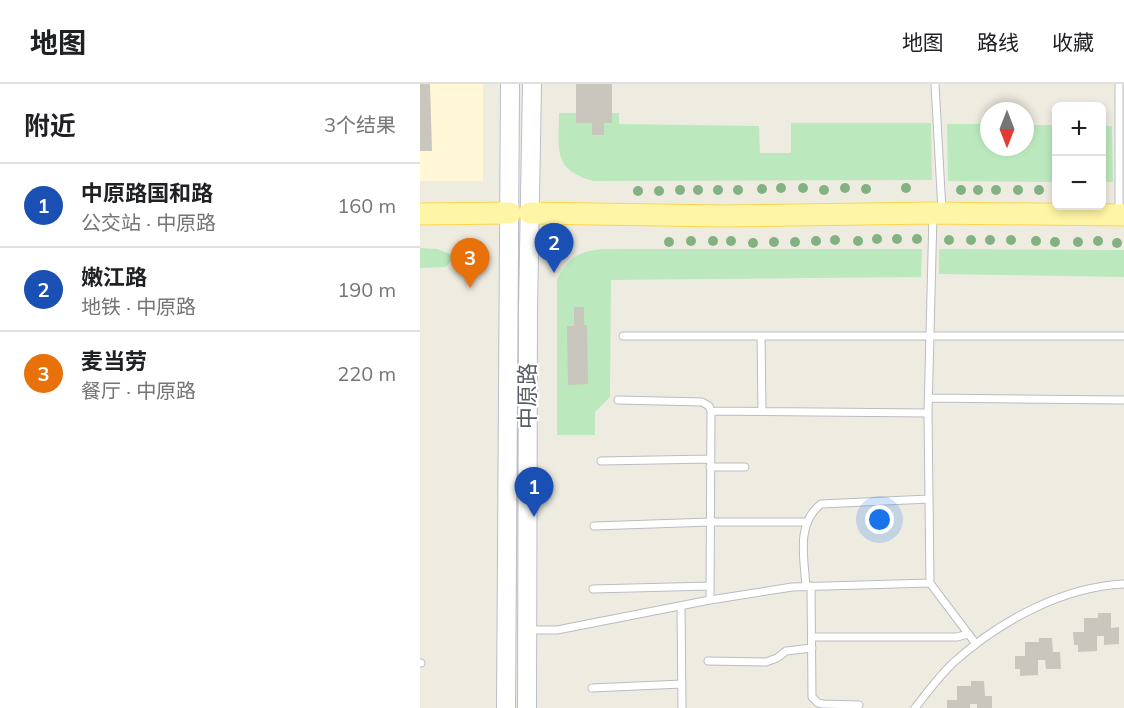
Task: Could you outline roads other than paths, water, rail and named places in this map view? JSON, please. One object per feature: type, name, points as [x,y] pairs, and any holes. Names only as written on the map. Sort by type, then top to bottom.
[{"type":"main road","name":"中原路","points":[[510,84],[520,213],[527,708]]},
{"type":"main road","name":"中原路","points":[[506,708],[520,213],[532,84]]},
{"type":"main road","points":[[420,214],[1122,215]]},
{"type":"lane","points":[[936,84],[937,213],[928,412],[930,583],[976,644]]},
{"type":"lane","points":[[1119,84],[1122,215]]},
{"type":"lane","points":[[623,336],[1124,336]]},
{"type":"lane","points":[[761,336],[762,411]]},
{"type":"lane","points":[[930,398],[1124,400]]},
{"type":"lane","points":[[618,400],[702,402],[709,406],[711,411],[710,600]]},
{"type":"lane","points":[[711,411],[928,412]]},
{"type":"lane","points":[[601,461],[710,463],[745,467]]},
{"type":"lane","points":[[859,705],[823,704],[814,700],[812,694],[812,637],[804,533],[806,522],[816,508],[825,503],[929,499]]},
{"type":"lane","points":[[594,526],[710,522],[806,522]]},
{"type":"lane","points":[[526,630],[557,630],[710,600],[808,586],[930,583]]},
{"type":"lane","points":[[915,708],[953,664],[976,644],[1020,616],[1060,598],[1100,585],[1124,584]]},
{"type":"lane","points":[[593,589],[710,585]]},
{"type":"lane","points":[[681,606],[682,708]]},
{"type":"lane","points":[[812,637],[957,637],[968,634]]},
{"type":"lane","points":[[708,661],[766,662],[786,651],[812,648]]},
{"type":"lane","points":[[592,688],[682,684]]},
{"type":"place","name":"嫩江路","points":[[554,273]]},
{"type":"place","name":"麦当劳","points":[[470,288]]},
{"type":"place","name":"中原路国和路","points":[[534,517]]}]
